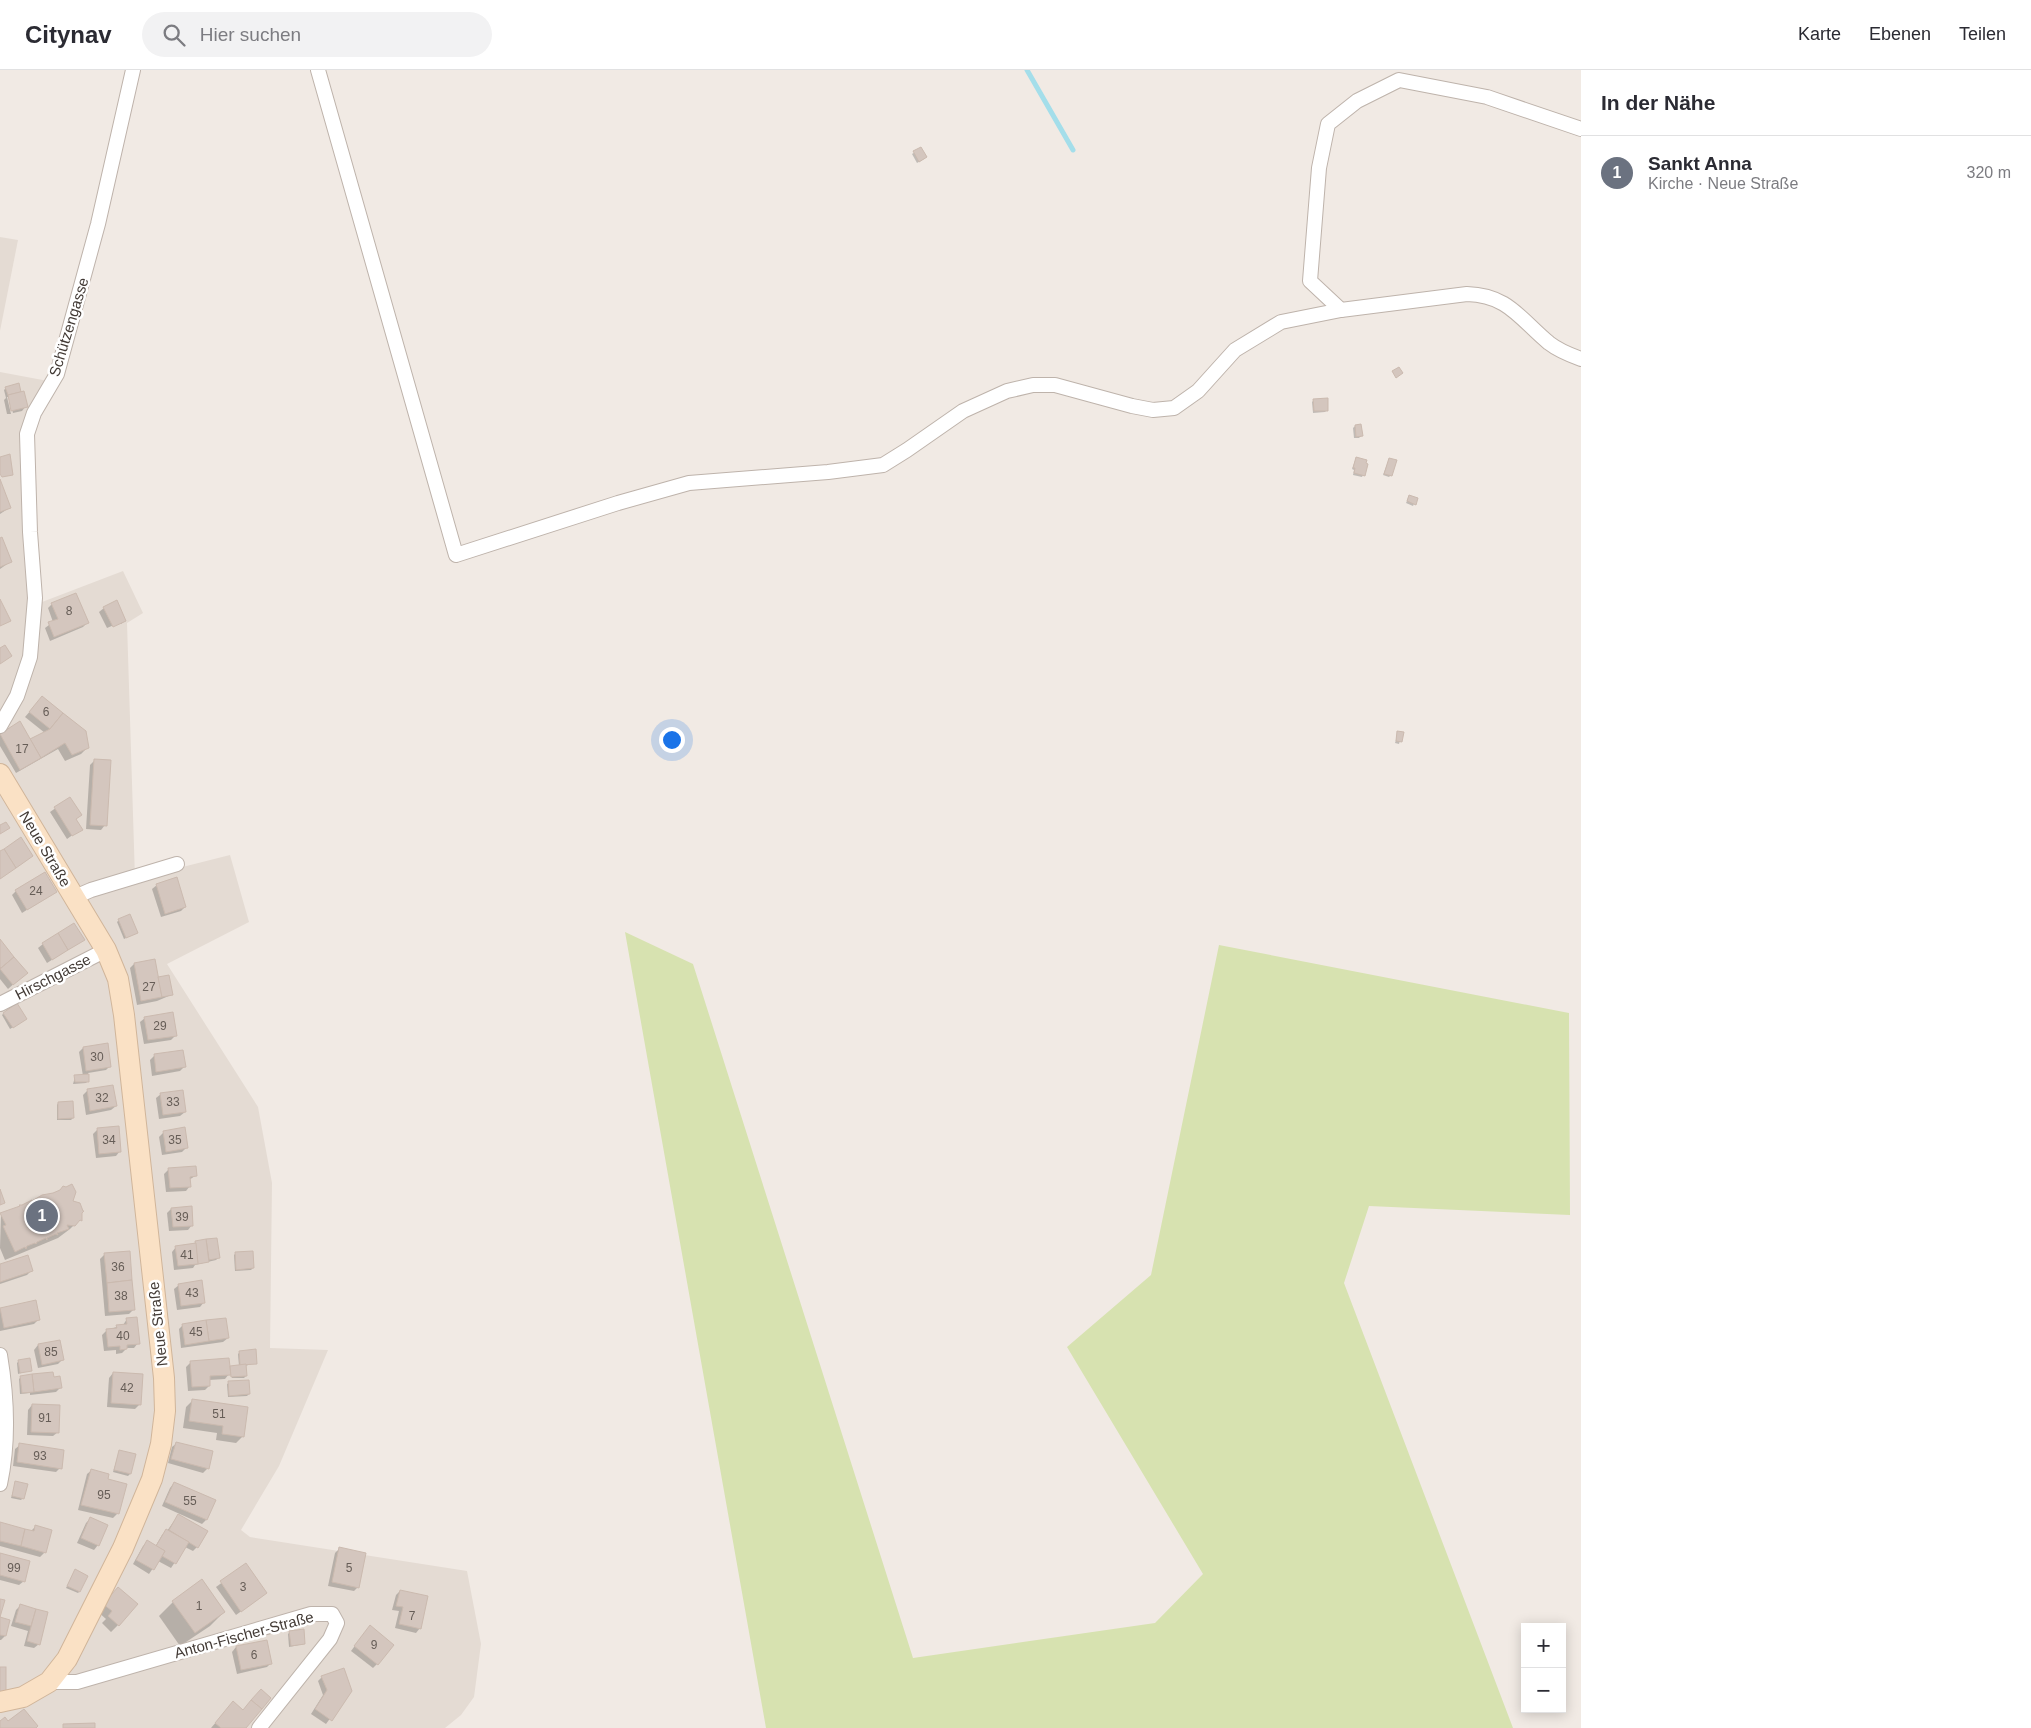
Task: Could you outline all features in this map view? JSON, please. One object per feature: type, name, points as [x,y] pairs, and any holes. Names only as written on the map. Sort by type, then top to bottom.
[{"type":"street","name":"Schützengasse","points":[[0,726],[17,696],[30,657],[35,598],[30,532],[27,434],[34,413],[58,374],[98,224],[133,70]]},
{"type":"street","points":[[318,70],[456,555],[618,503],[689,483],[828,472],[883,464],[907,450],[963,411],[1007,391],[1033,385],[1055,385],[1132,406],[1154,410],[1174,408],[1198,391],[1235,350],[1281,322],[1341,310],[1467,294],[1484,294],[1509,306],[1551,344],[1581,359]]},
{"type":"street","points":[[1341,310],[1310,281],[1312,253],[1319,168],[1328,124],[1357,101],[1399,80],[1487,97],[1581,129]]},
{"type":"street","name":"Neue Straße","points":[[0,774],[106,950],[118,979],[124,1014],[164,1378],[166,1412],[162,1444],[152,1479],[123,1548],[67,1659],[49,1682],[23,1697],[0,1702]]},
{"type":"street","name":"Neue Straße","points":[[75,897],[91,890],[177,864]]},
{"type":"street","name":"Hirschgasse","points":[[0,1004],[106,950]]},
{"type":"street","points":[[0,1354],[6,1408],[6,1441],[4,1467],[0,1484]]},
{"type":"street","name":"Anton-Fischer-Straße","points":[[49,1682],[77,1682],[311,1614],[332,1614],[337,1624],[330,1640],[259,1728]]},
{"type":"shaded area","points":[[0,237],[18,240],[0,331]]},
{"type":"shaded area","points":[[0,372],[48,381],[23,424],[29,607],[123,571],[143,613],[127,623],[135,879],[230,855],[249,922],[167,964],[258,1107],[272,1183],[270,1348],[328,1350],[279,1466],[241,1530],[250,1537],[467,1571],[481,1644],[474,1697],[461,1715],[445,1728],[0,1728]]},
{"type":"green space","points":[[625,932],[693,964],[913,1658],[1155,1623],[1203,1574],[1067,1347],[1151,1275],[1219,945],[1569,1013],[1570,1215],[1369,1206],[1344,1283],[1513,1728],[766,1728]]},
{"type":"building","points":[[921,147],[927,157],[919,162],[913,151]]},
{"type":"building","points":[[1399,367],[1403,373],[1396,378],[1392,371]]},
{"type":"building","points":[[19,383],[21,392],[8,395],[5,387]]},
{"type":"building","points":[[24,391],[28,407],[11,411],[8,395]]},
{"type":"building","points":[[1328,398],[1328,411],[1314,411],[1313,399]]},
{"type":"building","points":[[1361,424],[1363,436],[1356,437],[1355,425]]},
{"type":"building","points":[[10,454],[13,475],[2,477],[0,474],[0,457]]},
{"type":"building","points":[[1356,457],[1367,460],[1365,476],[1354,473],[1355,468],[1353,468]]},
{"type":"building","points":[[1389,458],[1397,460],[1392,476],[1384,474]]},
{"type":"building","points":[[0,479],[11,508],[0,512]]},
{"type":"building","points":[[1409,495],[1418,498],[1416,505],[1407,501]]},
{"type":"building","points":[[2,537],[12,562],[0,567],[0,538]]},
{"type":"building","points":[[76,593],[89,623],[54,637],[48,622],[58,619],[51,603]]},
{"type":"building","points":[[0,599],[11,621],[0,626]]},
{"type":"building","points":[[117,600],[126,621],[113,627],[103,607]]},
{"type":"building","points":[[5,645],[12,656],[0,664],[0,648]]},
{"type":"building","points":[[42,696],[63,713],[50,729],[29,712]]},
{"type":"building","points":[[63,713],[86,731],[89,748],[72,755],[65,743],[41,758],[30,739],[50,729]]},
{"type":"building","points":[[20,721],[41,758],[20,770],[0,734]]},
{"type":"building","points":[[1397,731],[1404,732],[1402,742],[1396,741]]},
{"type":"building","points":[[94,759],[111,760],[107,826],[90,825]]},
{"type":"building","points":[[70,797],[82,815],[76,819],[83,830],[72,836],[54,807]]},
{"type":"building","points":[[6,822],[10,828],[0,834],[0,825]]},
{"type":"building","points":[[21,837],[33,856],[16,868],[4,849]]},
{"type":"building","points":[[4,849],[16,868],[0,879],[0,851]]},
{"type":"building","points":[[45,872],[57,892],[27,910],[15,890]]},
{"type":"building","points":[[177,877],[186,907],[165,914],[156,884]]},
{"type":"building","points":[[130,914],[138,933],[126,938],[118,919]]},
{"type":"building","points":[[74,923],[85,940],[68,950],[58,933]]},
{"type":"building","points":[[58,933],[68,950],[52,960],[42,943]]},
{"type":"building","points":[[0,939],[14,957],[1,968],[0,967]]},
{"type":"building","points":[[14,957],[28,973],[13,985],[0,969]]},
{"type":"building","points":[[155,959],[162,997],[141,1001],[134,963]]},
{"type":"building","points":[[169,975],[173,995],[162,997],[158,977]]},
{"type":"building","points":[[17,1003],[27,1019],[13,1028],[3,1013]]},
{"type":"building","points":[[173,1012],[177,1036],[148,1040],[144,1017]]},
{"type":"building","points":[[108,1043],[111,1067],[86,1071],[83,1047]]},
{"type":"building","points":[[183,1050],[186,1067],[156,1072],[154,1054]]},
{"type":"building","points":[[89,1074],[89,1082],[75,1082],[74,1075]]},
{"type":"building","points":[[113,1085],[117,1106],[90,1111],[87,1089]]},
{"type":"building","points":[[183,1090],[186,1112],[163,1115],[160,1093]]},
{"type":"building","points":[[73,1101],[74,1118],[58,1119],[58,1102]]},
{"type":"building","points":[[119,1126],[121,1152],[99,1154],[97,1128]]},
{"type":"building","points":[[185,1127],[188,1148],[166,1152],[163,1131]]},
{"type":"building","points":[[196,1166],[197,1176],[190,1177],[191,1187],[170,1188],[168,1168]]},
{"type":"building","points":[[72,1184],[76,1192],[73,1201],[80,1203],[84,1211],[82,1213],[82,1221],[80,1220],[75,1226],[67,1225],[69,1229],[57,1233],[58,1235],[56,1234],[47,1238],[47,1240],[46,1238],[36,1244],[27,1246],[26,1249],[25,1247],[15,1252],[3,1226],[6,1225],[0,1213],[32,1201],[42,1195],[60,1190],[63,1186],[66,1187]]},
{"type":"building","points":[[0,1189],[5,1203],[0,1205]]},
{"type":"building","points":[[192,1206],[193,1226],[173,1227],[171,1208]]},
{"type":"building","points":[[217,1238],[220,1258],[209,1260],[206,1239]]},
{"type":"building","points":[[206,1239],[209,1262],[198,1264],[195,1241]]},
{"type":"building","points":[[196,1243],[198,1264],[178,1266],[175,1246]]},
{"type":"building","points":[[130,1251],[132,1280],[107,1283],[104,1253]]},
{"type":"building","points":[[253,1251],[254,1268],[236,1270],[235,1252]]},
{"type":"building","points":[[28,1255],[33,1271],[0,1282],[0,1264]]},
{"type":"building","points":[[132,1280],[135,1310],[109,1312],[107,1283]]},
{"type":"building","points":[[202,1280],[205,1303],[181,1306],[178,1284]]},
{"type":"building","points":[[36,1300],[40,1320],[4,1328],[0,1308]]},
{"type":"building","points":[[137,1317],[140,1344],[127,1345],[127,1349],[120,1350],[120,1346],[108,1347],[106,1329],[117,1328],[116,1325],[127,1324],[126,1318]]},
{"type":"building","points":[[226,1318],[229,1338],[209,1341],[206,1320]]},
{"type":"building","points":[[206,1320],[209,1341],[185,1345],[182,1324]]},
{"type":"building","points":[[60,1340],[64,1360],[42,1365],[38,1344]]},
{"type":"building","points":[[256,1349],[257,1364],[240,1365],[239,1351]]},
{"type":"building","points":[[30,1358],[32,1371],[20,1373],[18,1360]]},
{"type":"building","points":[[229,1358],[231,1375],[210,1376],[210,1386],[192,1387],[190,1361]]},
{"type":"building","points":[[246,1364],[247,1376],[231,1377],[230,1366]]},
{"type":"building","points":[[53,1372],[54,1377],[60,1376],[62,1388],[34,1392],[32,1374]]},
{"type":"building","points":[[113,1372],[143,1374],[141,1405],[111,1403]]},
{"type":"building","points":[[32,1374],[34,1392],[22,1393],[20,1376]]},
{"type":"building","points":[[249,1380],[250,1394],[229,1396],[228,1381]]},
{"type":"building","points":[[192,1399],[248,1407],[244,1437],[222,1434],[223,1426],[189,1421]]},
{"type":"building","points":[[32,1404],[60,1405],[59,1433],[31,1432]]},
{"type":"building","points":[[176,1442],[213,1451],[209,1469],[171,1459]]},
{"type":"building","points":[[19,1443],[64,1450],[62,1469],[17,1462]]},
{"type":"building","points":[[119,1450],[136,1454],[131,1474],[114,1470]]},
{"type":"building","points":[[91,1469],[109,1474],[108,1479],[127,1484],[119,1514],[81,1505]]},
{"type":"building","points":[[15,1481],[28,1484],[24,1499],[12,1496]]},
{"type":"building","points":[[174,1482],[216,1500],[207,1520],[165,1502]]},
{"type":"building","points":[[178,1514],[208,1531],[198,1548],[169,1530]]},
{"type":"building","points":[[90,1517],[108,1525],[99,1546],[81,1538]]},
{"type":"building","points":[[0,1522],[25,1529],[21,1546],[0,1541]]},
{"type":"building","points":[[35,1525],[52,1530],[46,1553],[21,1546],[25,1529],[34,1531]]},
{"type":"building","points":[[166,1529],[189,1542],[176,1564],[162,1556],[165,1551],[156,1546]]},
{"type":"building","points":[[147,1540],[165,1551],[154,1570],[136,1560]]},
{"type":"building","points":[[339,1547],[366,1553],[359,1588],[332,1582]]},
{"type":"building","points":[[0,1553],[30,1561],[25,1582],[0,1575]]},
{"type":"building","points":[[246,1563],[267,1593],[241,1612],[220,1581]]},
{"type":"building","points":[[75,1569],[88,1576],[80,1592],[67,1586]]},
{"type":"building","points":[[202,1579],[225,1612],[195,1633],[172,1601]]},
{"type":"building","points":[[118,1587],[138,1604],[119,1626],[108,1616],[112,1611],[103,1604]]},
{"type":"building","points":[[400,1590],[428,1596],[421,1629],[399,1624],[403,1607],[396,1606]]},
{"type":"building","points":[[0,1599],[5,1600],[0,1617]]},
{"type":"building","points":[[20,1604],[36,1609],[31,1626],[15,1622]]},
{"type":"building","points":[[36,1609],[48,1612],[40,1645],[27,1641]]},
{"type":"building","points":[[0,1617],[10,1620],[6,1636],[0,1635]]},
{"type":"building","points":[[370,1625],[394,1645],[378,1665],[354,1646]]},
{"type":"building","points":[[304,1629],[305,1644],[291,1646],[289,1631]]},
{"type":"building","points":[[267,1640],[272,1664],[241,1670],[236,1646]]},
{"type":"building","points":[[0,1667],[6,1667],[6,1692],[0,1692]]},
{"type":"building","points":[[344,1668],[352,1691],[332,1721],[315,1709],[327,1690],[321,1676]]},
{"type":"building","points":[[261,1689],[271,1698],[262,1709],[251,1700]]},
{"type":"building","points":[[251,1700],[262,1709],[246,1728],[221,1728],[215,1723],[233,1701],[243,1710]]},
{"type":"building","points":[[24,1709],[38,1726],[36,1728],[0,1728],[0,1721],[5,1717],[8,1721]]},
{"type":"building","points":[[95,1723],[95,1728],[63,1728],[63,1724]]},
{"type":"waterway","points":[[1027,70],[1073,150]]},
{"type":"place","name":"Sankt Anna","points":[[42,1216]]}]
